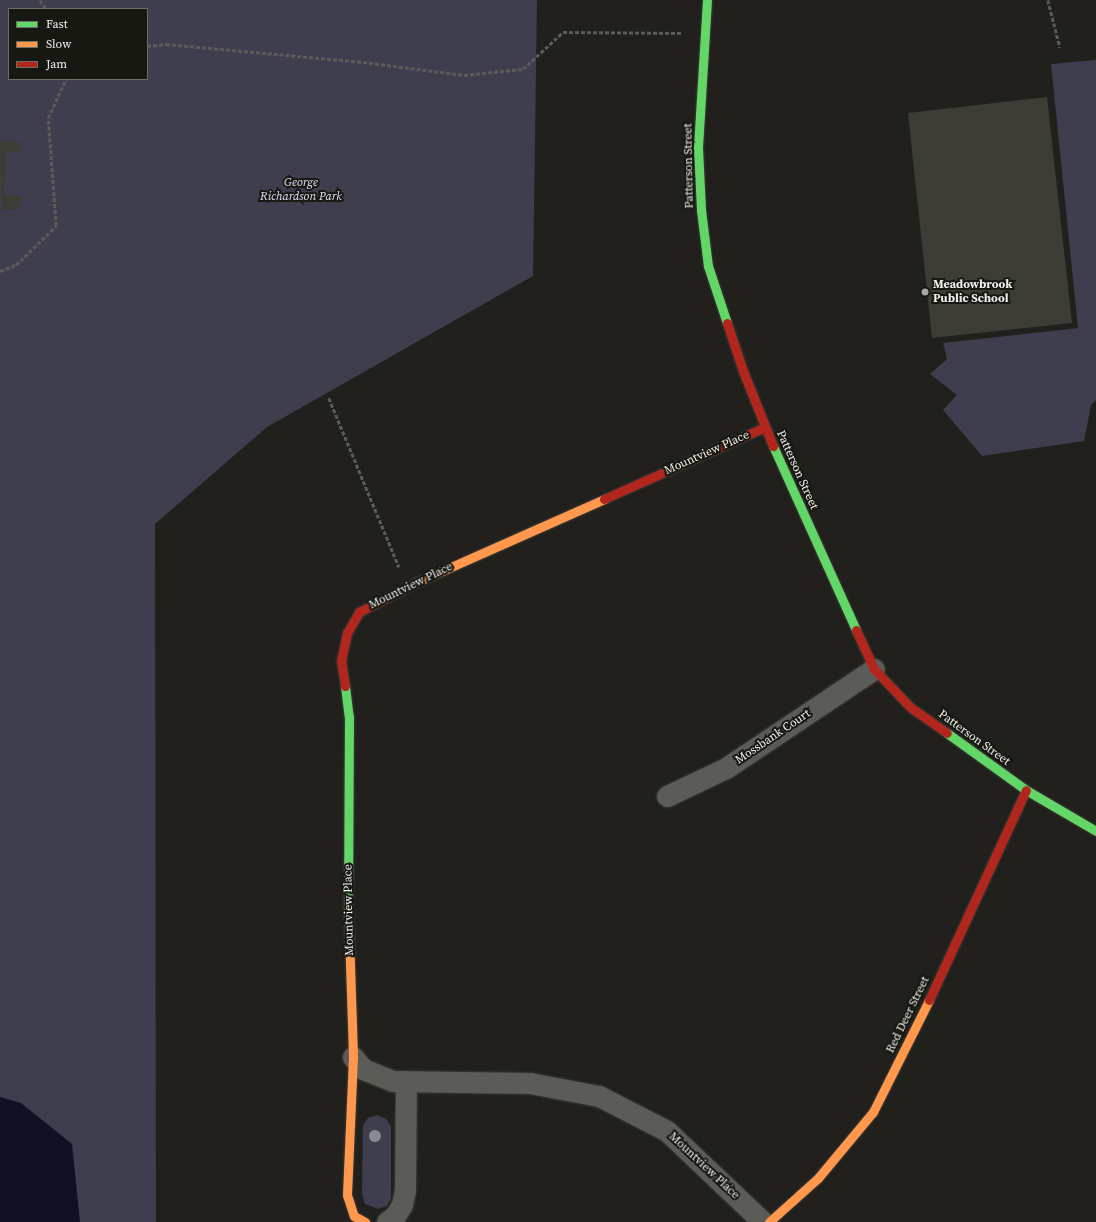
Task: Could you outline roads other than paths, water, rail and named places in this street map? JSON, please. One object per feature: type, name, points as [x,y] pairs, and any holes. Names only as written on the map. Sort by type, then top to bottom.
[{"type":"street","name":"Patterson Street","points":[[707,0],[698,148],[701,210],[708,266],[743,371],[765,428],[874,669],[910,707],[1026,790],[1096,831]]},
{"type":"street","name":"Mountview Place","points":[[365,1222],[354,1216],[346,1195],[353,1057],[348,891],[349,717],[342,661],[347,633],[359,612],[407,587],[765,428]]},
{"type":"street","name":"Mossbank Court","points":[[667,796],[726,768],[874,669]]},
{"type":"street","name":"Red Deer Street","points":[[770,1222],[818,1178],[873,1112],[940,978],[1026,790]]},
{"type":"street","name":"Mountview Place","points":[[353,1057],[364,1068],[378,1077],[406,1083],[530,1083],[599,1096],[667,1130],[763,1222]]},
{"type":"street","points":[[387,1222],[395,1216],[402,1205],[405,1190],[406,1083]]},
{"type":"place","name":"Meadowbrook Public School","points":[[925,292]]},
{"type":"park label","name":"George Richardson Park","points":[[301,190]]}]
